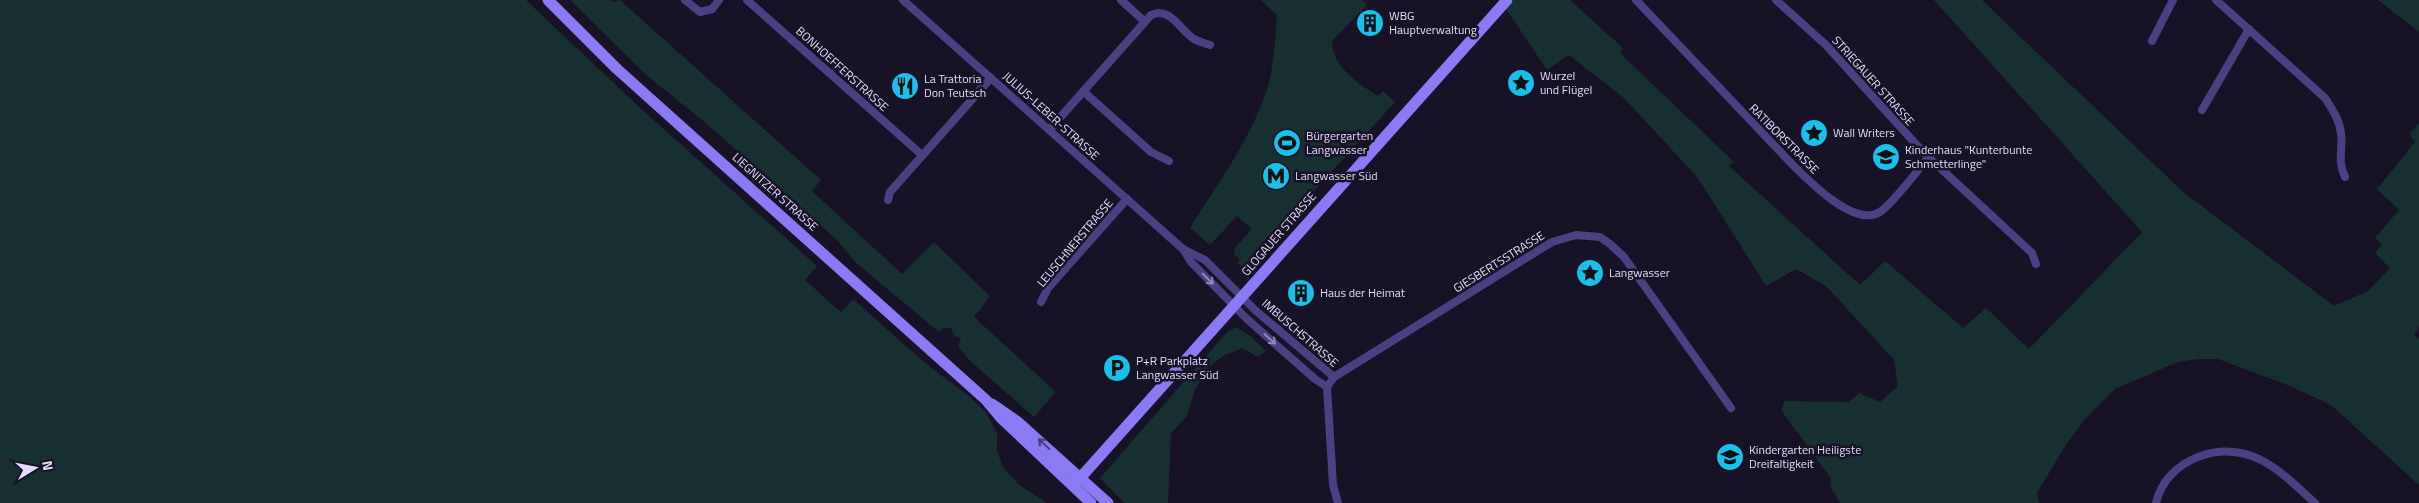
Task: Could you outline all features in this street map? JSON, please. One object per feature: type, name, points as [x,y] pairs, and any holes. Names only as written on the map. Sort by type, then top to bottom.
[{"type":"main road","name":"LIEGNITZER STRASSE","points":[[548,0],[617,69],[986,400],[1006,412],[1076,482],[1091,503]]},
{"type":"main road","name":"GLOGAUER STRASSE","points":[[1076,482],[1507,0]]},
{"type":"main road","name":"LIEGNITZER STRASSE","points":[[1076,482],[1108,503]]},
{"type":"street","points":[[685,0],[700,12],[712,9],[719,0]]},
{"type":"street","name":"BONHOEFFERSTRASSE","points":[[747,0],[922,155]]},
{"type":"street","name":"JULIUS-LEBER-STRASSE","points":[[903,0],[1183,249],[1205,260],[1243,297]]},
{"type":"street","points":[[1121,0],[1144,21]]},
{"type":"street","name":"RATIBORSTRASSE","points":[[1636,0],[1790,164],[1852,213],[1866,216],[1881,211],[1928,157]]},
{"type":"street","name":"STRIEGAUER STRASSE","points":[[1776,0],[1826,45],[1928,157],[2032,253],[2036,264]]},
{"type":"street","points":[[2152,41],[2173,0]]},
{"type":"street","points":[[2216,0],[2325,98],[2337,117],[2341,133],[2339,165],[2345,177]]},
{"type":"street","points":[[1049,130],[1144,21],[1158,12],[1166,13],[1195,40],[1210,45]]},
{"type":"street","points":[[2202,110],[2248,29]]},
{"type":"street","points":[[888,200],[890,192],[991,78]]},
{"type":"street","points":[[1084,92],[1151,152],[1169,161]]},
{"type":"street","name":"LEUSCHNERSTRASSE","points":[[1041,302],[1048,288],[1127,199]]},
{"type":"street","name":"GIESBERTSSTRASSE","points":[[1334,377],[1552,242],[1576,235],[1587,235],[1600,237],[1624,257],[1731,408]]},
{"type":"street","name":"JULIUS-LEBER-STRASSE","points":[[1183,249],[1191,262],[1235,306]]},
{"type":"street","name":"IMBUSCHSTRASSE","points":[[1243,297],[1303,352],[1334,377],[1327,387],[1333,485],[1338,503]]},
{"type":"street","name":"IMBUSCHSTRASSE","points":[[1235,306],[1315,379],[1327,387]]},
{"type":"street","points":[[2156,503],[2163,484],[2184,462],[2204,454],[2223,451],[2243,453],[2261,460],[2315,503]]},
{"type":"green space","points":[[0,0],[526,0],[638,106],[817,266],[805,280],[841,312],[853,299],[925,363],[969,396],[985,411],[997,433],[997,451],[1003,467],[1018,484],[1047,503],[0,503]]},
{"type":"green space","points":[[570,0],[611,0],[614,2],[620,0],[821,180],[812,191],[902,274],[934,242],[990,296],[974,317],[1056,392],[1034,417],[968,359],[958,346],[961,338],[954,336],[951,328],[944,328],[939,332],[855,262],[837,240],[707,124],[645,74]]},
{"type":"green space","name":"Bürgergarten Langwasser","points":[[1261,0],[1362,0],[1367,5],[1332,41],[1333,50],[1341,66],[1362,86],[1378,96],[1383,91],[1395,102],[1244,268],[1237,263],[1240,260],[1234,254],[1234,249],[1252,229],[1237,216],[1210,245],[1190,228],[1240,148],[1264,98],[1274,57],[1277,15]]},
{"type":"green space","points":[[1514,0],[1570,0],[1623,48],[1620,53],[1734,162],[1729,166],[1860,285],[1885,261],[1963,328],[1986,308],[2029,349],[2142,232],[1934,0],[1982,0],[2182,191],[2334,306],[2368,291],[2390,268],[2375,253],[2382,244],[2375,238],[2399,210],[2377,189],[2415,142],[2409,134],[2419,123],[2419,326],[2414,335],[2419,339],[2419,485],[2331,405],[2290,386],[2218,359],[2198,359],[2178,362],[2115,389],[2086,418],[2067,443],[2037,493],[2039,503],[1840,503],[1831,488],[1830,477],[1781,410],[1785,401],[1848,402],[1860,393],[1880,402],[1898,386],[1894,360],[1826,286],[1796,269],[1766,286],[1698,178],[1624,98],[1569,55],[1547,70],[1506,9]]},
{"type":"green space","points":[[2378,0],[2419,0],[2419,32]]},
{"type":"green space","points":[[1236,327],[1248,334],[1266,351],[1258,357],[1242,348],[1223,356],[1209,367],[1195,389],[1187,416],[1171,433],[1168,503],[1125,503],[1100,478],[1228,331]]},
{"type":"place","name":"WBG Hauptverwaltung","points":[[1370,23]]},
{"type":"place","name":"Wurzel und Flügel","points":[[1521,83]]},
{"type":"place","name":"La Trattoria Don Teutsch","points":[[905,86]]},
{"type":"place","name":"Wall Writers","points":[[1814,133]]},
{"type":"place","name":"Bürgergarten Langwasser","points":[[1287,143]]},
{"type":"place","name":"Kinderhaus \"Kunterbunte Schmetterlinge\"","points":[[1886,157]]},
{"type":"place","name":"Langwasser Süd","points":[[1276,176]]},
{"type":"place","name":"Langwasser","points":[[1590,273]]},
{"type":"place","name":"Haus der Heimat","points":[[1301,293]]},
{"type":"place","name":"P+R Parkplatz Langwasser Süd","points":[[1117,368]]},
{"type":"place","name":"Kindergarten Heiligste Dreifaltigkeit","points":[[1730,457]]}]
